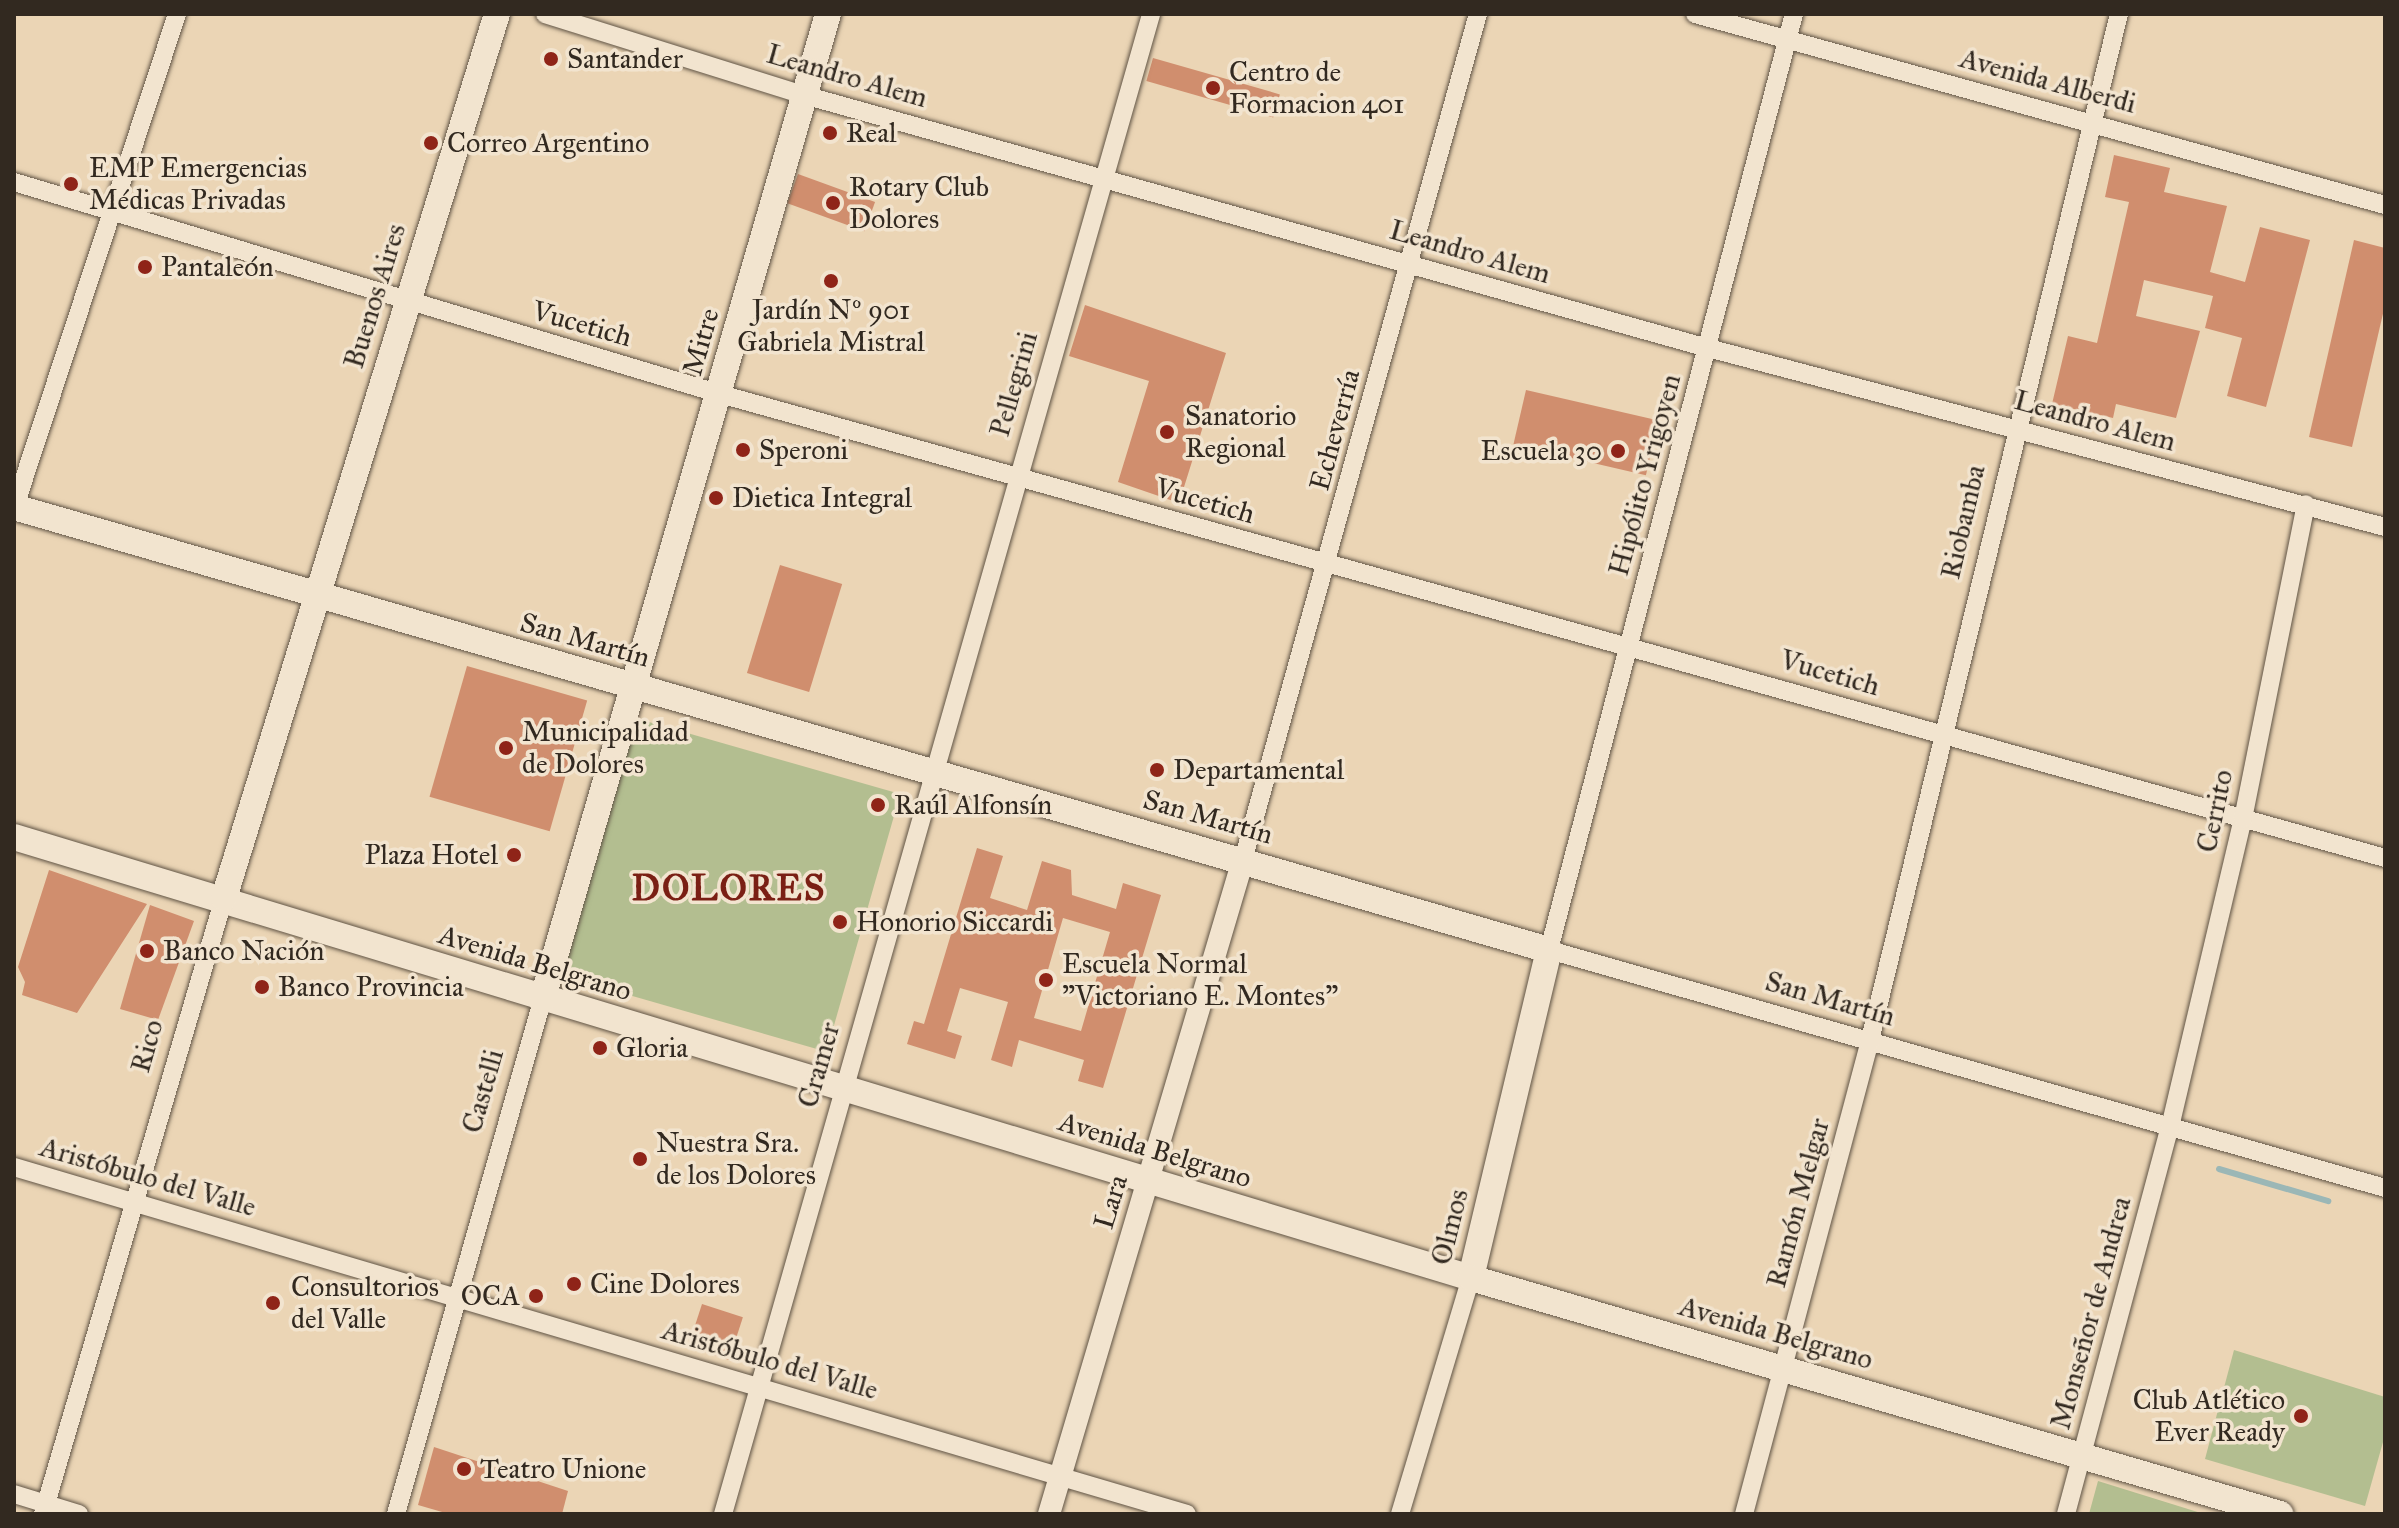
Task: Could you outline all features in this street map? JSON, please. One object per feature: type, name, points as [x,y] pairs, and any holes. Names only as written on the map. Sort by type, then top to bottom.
[{"type":"main road","name":"Buenos Aires","points":[[320,598],[406,302],[497,14]]},
{"type":"main road","name":"Mitre","points":[[631,686],[720,394],[828,14]]},
{"type":"main road","name":"San Martín","points":[[14,508],[1549,950]]},
{"type":"main road","name":"Rico","points":[[224,898],[320,598]]},
{"type":"main road","name":"Castelli","points":[[542,1001],[631,686]]},
{"type":"main road","name":"Avenida Belgrano","points":[[14,837],[224,898],[542,1001],[1471,1278],[2280,1514]]},
{"type":"main road","name":"Olmos","points":[[1471,1278],[1549,950]]},
{"type":"street","points":[[14,508],[116,212],[177,14]]},
{"type":"street","name":"Leandro Alem","points":[[545,14],[804,95],[1104,176],[1409,265],[1708,348],[2385,527]]},
{"type":"street","name":"Pellegrini","points":[[930,770],[1151,14]]},
{"type":"street","name":"Echeverría","points":[[1243,860],[1328,566],[1478,14]]},
{"type":"street","name":"Avenida Alberdi","points":[[1695,14],[2385,203]]},
{"type":"street","name":"Hipólito Yrigoyen","points":[[1549,950],[1794,14]]},
{"type":"street","name":"Riobamba","points":[[1869,1044],[2014,429],[2119,14]]},
{"type":"street","name":"Vucetich","points":[[14,182],[720,394],[1328,566],[1630,646],[2385,858]]},
{"type":"street","name":"Cerrito","points":[[2170,1127],[2243,819],[2306,504]]},
{"type":"street","name":"Cramer","points":[[723,1514],[930,770]]},
{"type":"street","name":"Lara","points":[[1049,1514],[1243,860]]},
{"type":"street","name":"Rico","points":[[45,1509],[224,898]]},
{"type":"street","name":"San Martín","points":[[1549,950],[1869,1044],[2385,1188]]},
{"type":"street","name":"Castelli","points":[[396,1514],[542,1001]]},
{"type":"street","name":"Ramón Melgar","points":[[1744,1514],[1869,1044]]},
{"type":"street","name":"Monseñor de Andrea","points":[[2066,1514],[2170,1127]]},
{"type":"street","name":"Aristóbulo del Valle","points":[[14,1167],[1187,1514]]},
{"type":"street","name":"Olmos","points":[[1400,1514],[1471,1278]]},
{"type":"street","points":[[14,1494],[45,1509],[79,1514]]},
{"type":"green space","points":[[635,718],[900,794],[826,1052],[561,976]]},
{"type":"green space","name":"Club Atlético Ever Ready","points":[[2234,1350],[2385,1397],[2385,1435],[2365,1506],[2205,1459]]},
{"type":"green space","points":[[2098,1481],[2204,1514],[2089,1514]]},
{"type":"building","name":"Centro de Formacion 401","points":[[1153,58],[1280,94],[1273,117],[1146,81]]},
{"type":"building","points":[[2114,155],[2170,168],[2164,192],[2227,206],[2210,272],[2245,282],[2260,227],[2310,240],[2266,407],[2227,396],[2242,338],[2205,328],[2213,296],[2144,280],[2136,316],[2200,331],[2176,418],[2116,404],[2113,418],[2052,404],[2068,336],[2097,343],[2129,202],[2105,197]]},
{"type":"building","name":"Rotary Club Dolores","points":[[798,174],[875,202],[864,231],[787,203]]},
{"type":"building","points":[[2354,240],[2385,248],[2385,305],[2352,447],[2309,437]]},
{"type":"building","name":"Sanatorio Regional","points":[[1085,305],[1226,353],[1179,503],[1118,482],[1149,381],[1069,356]]},
{"type":"building","points":[[1526,390],[1659,421],[1646,475],[1513,445]]},
{"type":"building","points":[[780,565],[842,584],[809,692],[747,673]]},
{"type":"building","name":"Municipalidad de Dolores","points":[[467,666],[587,700],[550,831],[430,797]]},
{"type":"building","points":[[977,848],[1003,856],[990,898],[1027,910],[1042,861],[1071,870],[1072,895],[1116,909],[1123,883],[1161,895],[1103,1088],[1078,1081],[1084,1060],[1019,1040],[1012,1067],[991,1060],[1008,1002],[960,988],[947,1031],[962,1036],[955,1059],[907,1044],[914,1021],[924,1024]],"holes":[[[1063,918],[1110,932],[1081,1031],[1034,1018]]]},
{"type":"building","points":[[49,870],[147,904],[77,1013],[22,995],[25,982],[18,967]]},
{"type":"building","name":"Banco Nación","points":[[150,905],[194,921],[158,1020],[120,1009]]},
{"type":"building","points":[[702,1304],[743,1317],[729,1360],[688,1347]]},
{"type":"building","name":"Teatro Unione","points":[[434,1447],[568,1491],[562,1514],[449,1514],[418,1505]]},
{"type":"waterway","points":[[2219,1169],[2328,1201]]},
{"type":"place","name":"Santander","points":[[551,59]]},
{"type":"place","name":"Centro de Formacion 401","points":[[1213,88]]},
{"type":"place","name":"Real","points":[[830,133]]},
{"type":"place","name":"Correo Argentino","points":[[431,143]]},
{"type":"place","name":"EMP Emergencias Médicas Privadas","points":[[71,184]]},
{"type":"place","name":"Rotary Club Dolores","points":[[833,203]]},
{"type":"place","name":"Pantaleón","points":[[145,267]]},
{"type":"place","name":"Jardín Nº 901 Gabriela Mistral","points":[[831,281]]},
{"type":"place","name":"Sanatorio Regional","points":[[1167,432]]},
{"type":"place","name":"Speroni","points":[[743,450]]},
{"type":"place","name":"Escuela 30","points":[[1618,451]]},
{"type":"place","name":"Dietica Integral","points":[[716,498]]},
{"type":"place","name":"Municipalidad de Dolores","points":[[506,748]]},
{"type":"place","name":"Departamental","points":[[1157,770]]},
{"type":"place","name":"Raúl Alfonsín","points":[[878,805]]},
{"type":"place","name":"Plaza Hotel","points":[[514,855]]},
{"type":"place","name":"Honorio Siccardi","points":[[840,922]]},
{"type":"place","name":"Banco Nación","points":[[147,951]]},
{"type":"place","name":"Escuela Normal \"Victoriano E. Montes\"","points":[[1046,980]]},
{"type":"place","name":"Banco Provincia","points":[[262,987]]},
{"type":"place","name":"Gloria","points":[[600,1048]]},
{"type":"place","name":"Nuestra Sra. de los Dolores","points":[[640,1159]]},
{"type":"place","name":"Cine Dolores","points":[[574,1284]]},
{"type":"place","name":"OCA","points":[[536,1296]]},
{"type":"place","name":"Consultorios del Valle","points":[[273,1303]]},
{"type":"place","name":"Club Atlético Ever Ready","points":[[2301,1416]]},
{"type":"place","name":"Teatro Unione","points":[[464,1469]]},
{"type":"district","name":"DOLORES","points":[[729,889]]}]
